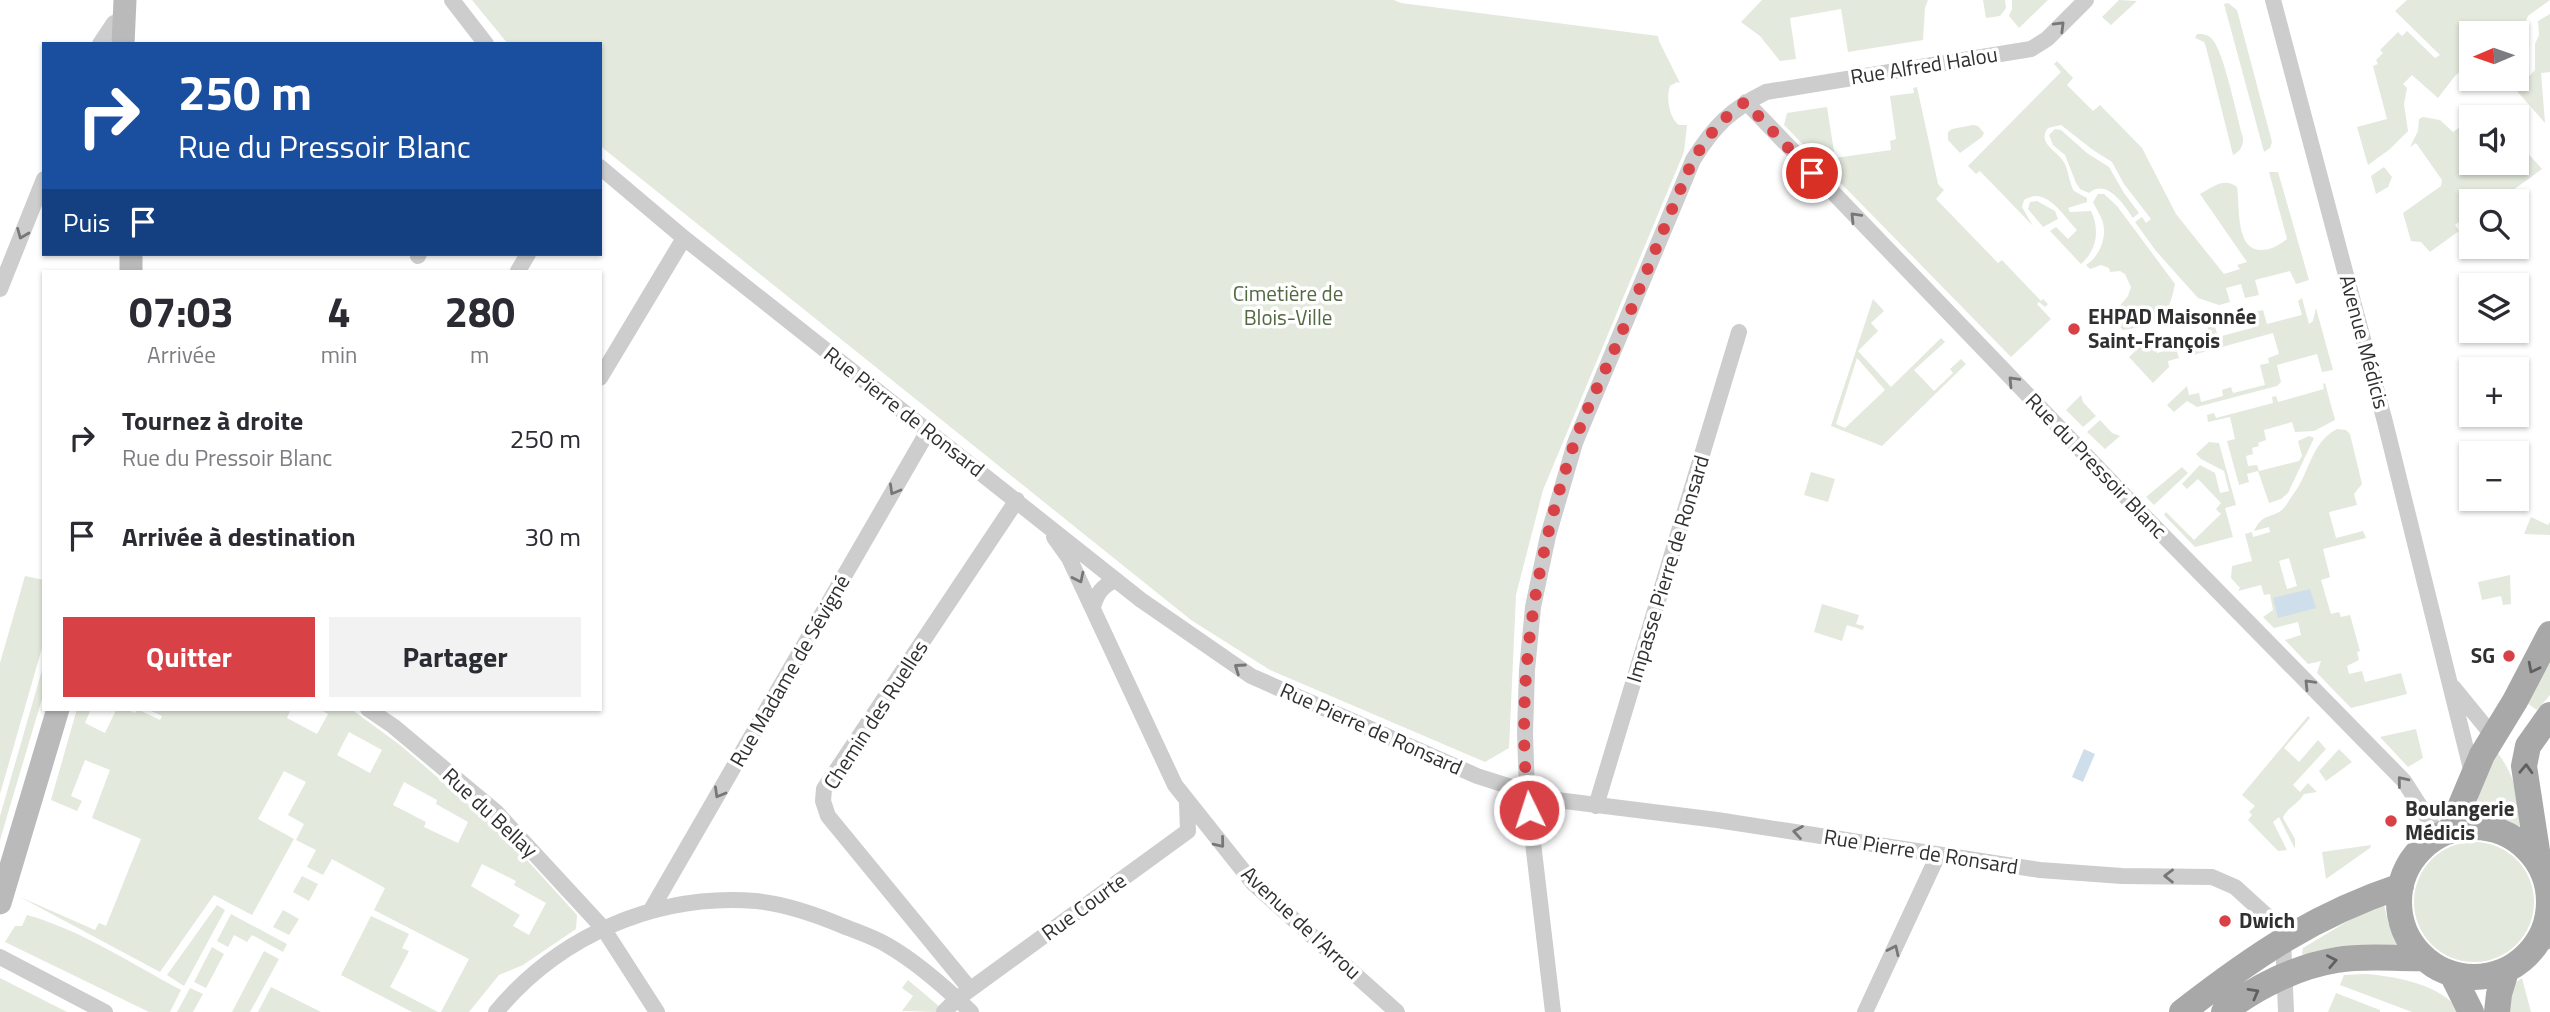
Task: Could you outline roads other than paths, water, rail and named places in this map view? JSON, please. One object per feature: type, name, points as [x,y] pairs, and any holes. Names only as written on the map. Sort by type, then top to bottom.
[{"type":"main road","points":[[2445,834],[2493,736],[2515,701],[2550,634]]},
{"type":"main road","points":[[2544,873],[2522,845],[2500,832],[2475,827],[2445,834],[2426,845],[2406,870],[2401,886],[2400,912],[2408,937],[2424,958],[2452,974],[2479,977],[2505,971],[2525,958],[2545,938],[2549,897],[2524,766],[2528,746],[2550,715]]},
{"type":"main road","points":[[2182,1012],[2234,971],[2283,939],[2361,899],[2401,886]]},
{"type":"main road","points":[[2224,1012],[2285,976],[2311,966],[2337,960],[2424,958]]},
{"type":"main road","points":[[2497,1012],[2505,971]]},
{"type":"main road","points":[[2452,974],[2471,1012]]},
{"type":"street","points":[[452,0],[484,42]]},
{"type":"street","name":"Rue Alfred Halou","points":[[1553,1012],[1527,792],[1525,720],[1533,607],[1548,536],[1575,443],[1693,160],[1707,136],[1723,118],[1745,102],[1766,92],[2031,49],[2047,39],[2085,0]]},
{"type":"street","name":"Avenue Médicis","points":[[2273,0],[2452,685],[2473,777]]},
{"type":"street","points":[[101,42],[124,9]]},
{"type":"street","points":[[123,42],[124,9]]},
{"type":"street","name":"Rue du Pressoir Blanc","points":[[1745,102],[2403,781],[2445,834]]},
{"type":"street","name":"Rue Pierre de Ronsard","points":[[602,169],[684,238],[1116,580],[1251,676],[1477,776],[1549,799],[1717,820],[2040,870],[2122,876],[2212,877],[2235,887],[2270,916],[2283,939]]},
{"type":"street","points":[[0,289],[42,184]]},
{"type":"street","points":[[602,375],[684,238]]},
{"type":"street","name":"Impasse Pierre de Ronsard","points":[[1597,806],[1739,332]]},
{"type":"street","name":"Rue Madame de Sévigné","points":[[651,911],[928,431]]},
{"type":"street","name":"Chemin des Ruelles","points":[[964,994],[828,817],[823,801],[824,789],[1017,500]]},
{"type":"street","name":"Avenue de l'Arrou","points":[[1043,521],[1069,558],[1175,785],[1187,803],[1253,883],[1397,1012]]},
{"type":"street","points":[[1093,607],[1097,593],[1116,580]]},
{"type":"street","name":"Avenue Médicis","points":[[2452,685],[2493,736]]},
{"type":"street","points":[[0,904],[57,711]]},
{"type":"street","name":"Rue du Bellay","points":[[371,711],[393,726],[496,812],[603,928],[657,1012]]},
{"type":"street","name":"Rue Courte","points":[[964,994],[1188,831],[1187,803]]},
{"type":"street","points":[[1865,1012],[1938,855]]},
{"type":"street","points":[[496,1012],[534,973],[561,951],[603,928],[684,903],[722,900],[758,901],[825,918],[887,945],[964,994],[971,1012]]},
{"type":"street","points":[[2283,939],[2286,1012]]},
{"type":"street","points":[[0,957],[105,1012]]},
{"type":"street","points":[[944,1012],[964,994]]},
{"type":"water","points":[[2310,589],[2316,608],[2278,618],[2273,598]]},
{"type":"water","points":[[2084,749],[2095,754],[2083,782],[2072,777]]},
{"type":"place","name":"EHPAD Maisonnée Saint-François","points":[[2074,329]]},
{"type":"place","name":"SG","points":[[2509,656]]},
{"type":"place","name":"Boulangerie Médicis","points":[[2391,821]]},
{"type":"place","name":"Dwich","points":[[2225,921]]},
{"type":"park label","name":"Cimetière de Blois-Ville","points":[[1288,306]]}]
